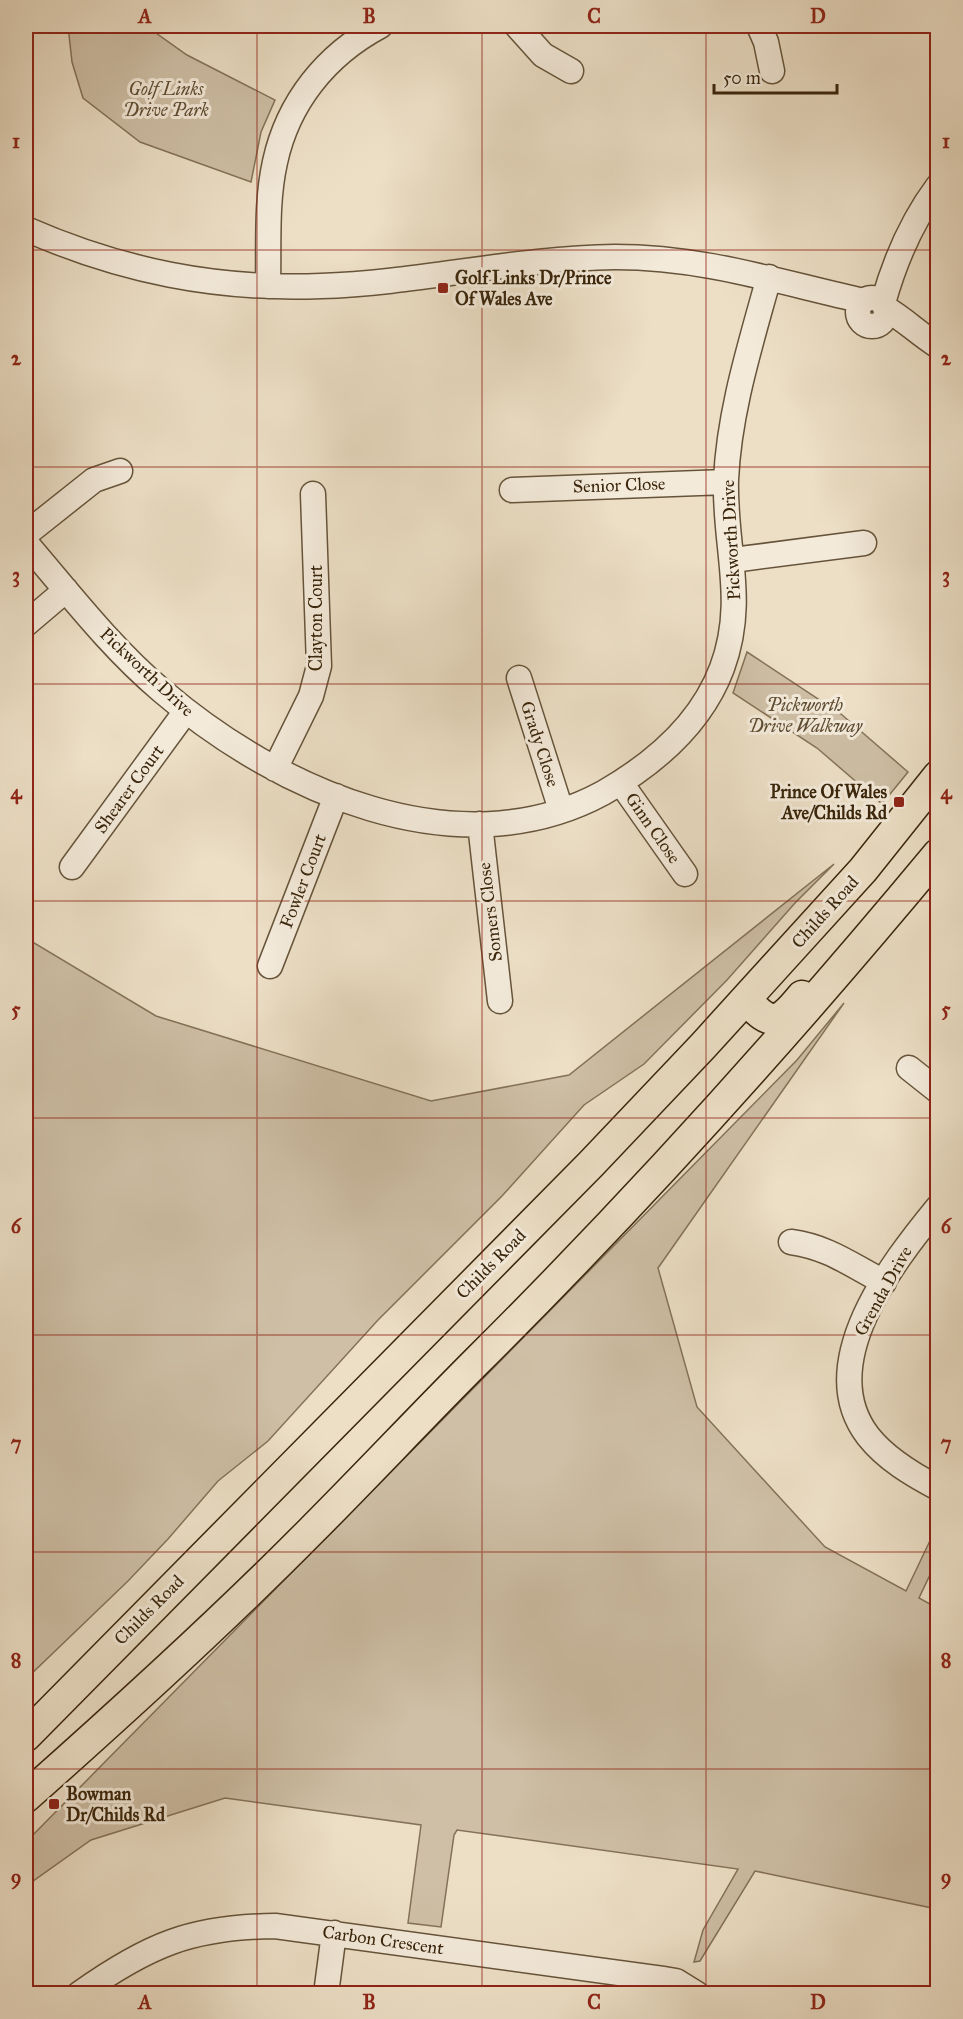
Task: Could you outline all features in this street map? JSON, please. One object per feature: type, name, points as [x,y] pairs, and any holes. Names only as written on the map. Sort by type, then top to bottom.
[{"type":"main road","name":"Childs Road","points":[[26,1736],[591,1164],[863,870],[938,776]]},
{"type":"main road","points":[[746,999],[765,1018],[775,1019],[783,1016],[909,877],[938,853]]},
{"type":"main road","points":[[26,1797],[218,1623],[515,1325],[726,1101],[830,984],[938,853]]},
{"type":"street","points":[[268,286],[270,195],[274,164],[282,136],[308,86],[322,69],[344,48],[380,26]]},
{"type":"street","points":[[517,26],[543,55],[571,71]]},
{"type":"street","points":[[759,26],[766,42],[772,71]]},
{"type":"street","points":[[873,308],[907,234],[938,186]]},
{"type":"street","points":[[26,229],[87,254],[120,264],[190,279],[268,286],[322,286],[530,263],[615,257],[702,263],[769,277],[903,318],[931,342]]},
{"type":"street","name":"Pickworth Drive","points":[[26,543],[136,666],[186,711],[224,739],[275,769],[336,796],[381,811],[431,822],[480,824],[519,821],[561,810],[621,783],[666,749],[681,734],[701,706],[721,670],[728,649],[734,613],[733,560],[727,515],[726,482],[731,424],[769,277]]},
{"type":"street","points":[[26,534],[94,480],[120,471]]},
{"type":"street","name":"Senior Close","points":[[512,490],[726,482]]},
{"type":"street","name":"Clayton Court","points":[[275,769],[311,696],[319,666],[313,494]]},
{"type":"street","points":[[733,560],[864,543]]},
{"type":"street","points":[[26,624],[66,590]]},
{"type":"street","name":"Grady Close","points":[[519,678],[561,810]]},
{"type":"street","name":"Shearer Court","points":[[72,867],[186,711]]},
{"type":"street","name":"Ginn Close","points":[[621,783],[685,874]]},
{"type":"street","name":"Fowler Court","points":[[270,966],[336,796]]},
{"type":"street","name":"Somers Close","points":[[480,824],[500,1001]]},
{"type":"street","points":[[909,1068],[938,1091]]},
{"type":"street","name":"Grenda Drive","points":[[938,1207],[904,1250],[884,1282],[863,1322],[850,1359],[848,1374],[849,1391],[854,1410],[860,1423],[878,1447],[906,1469],[938,1488]]},
{"type":"street","points":[[791,1242],[826,1250],[884,1282]]},
{"type":"street","name":"Carbon Crescent","points":[[79,1994],[134,1958],[163,1944],[188,1935],[254,1926],[275,1926],[334,1933],[663,1979],[676,1981],[697,1994]]},
{"type":"street","points":[[326,1994],[334,1933]]},
{"type":"green space","name":"Golf Links Drive Park","points":[[68,26],[146,26],[187,55],[275,100],[261,132],[251,182],[140,142],[83,98],[72,62]]},
{"type":"green space","name":"Pickworth Drive Walkway","points":[[747,652],[841,714],[908,772],[882,804],[817,748],[733,693]]},
{"type":"green space","points":[[834,864],[795,903],[727,980],[644,1064],[584,1105],[502,1196],[378,1320],[268,1441],[218,1481],[128,1581],[26,1679],[26,938],[156,1016],[431,1101],[569,1075]]},
{"type":"green space","points":[[844,1003],[658,1268],[697,1407],[825,1547],[906,1591],[937,1526],[937,1560],[919,1598],[937,1608],[937,1909],[755,1871],[700,1961],[694,1962],[703,1930],[738,1869],[457,1830],[454,1835],[441,1927],[408,1923],[421,1825],[225,1798],[91,1840],[26,1886],[26,1842],[797,1060]]},
{"type":"place","name":"Golf Links Dr/Prince Of Wales Ave","points":[[443,288]]},
{"type":"place","name":"Prince Of Wales Ave/Childs Rd","points":[[899,802]]},
{"type":"place","name":"Bowman Dr/Childs Rd","points":[[54,1804]]}]
